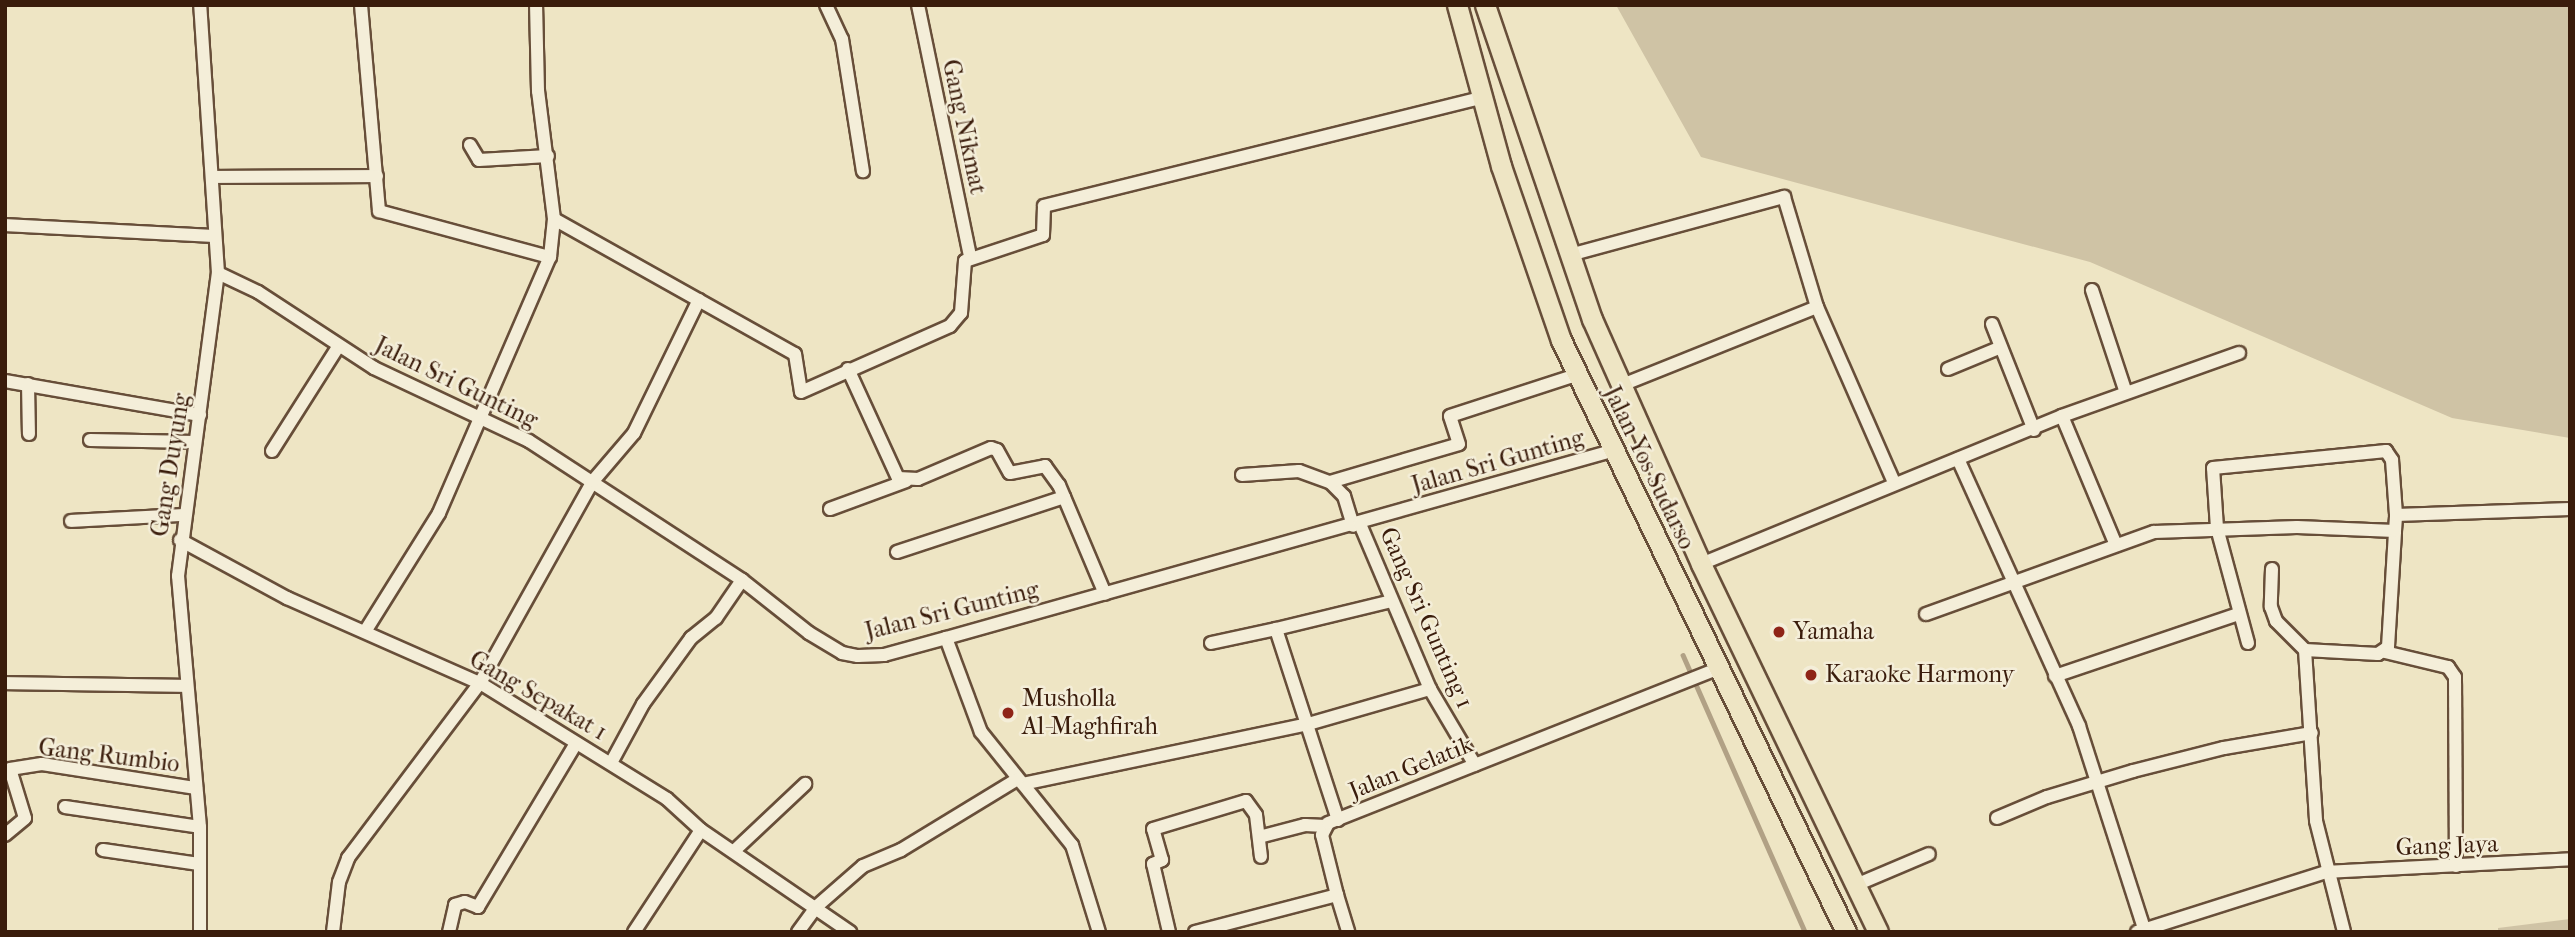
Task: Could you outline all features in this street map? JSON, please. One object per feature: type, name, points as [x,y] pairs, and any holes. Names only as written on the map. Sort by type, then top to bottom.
[{"type":"main road","name":"Jalan Yos Sudarso","points":[[1457,5],[1485,97],[1501,166],[1576,375],[1615,450],[1708,672],[1787,805],[1846,932]]},
{"type":"main road","name":"Jalan Yos Sudarso","points":[[1485,5],[1592,319],[1701,564],[1878,932]]},
{"type":"main road","points":[[1787,805],[1812,793]]},
{"type":"street","name":"Gang Duyung","points":[[200,5],[212,177],[213,236],[218,273],[200,415],[180,540],[186,686],[200,827],[200,932]]},
{"type":"street","points":[[361,5],[377,176],[377,207],[382,215],[550,257]]},
{"type":"street","points":[[366,630],[439,513],[484,419],[550,257],[554,219],[538,91],[536,5]]},
{"type":"street","points":[[827,5],[842,39],[863,172]]},
{"type":"street","name":"Gang Nikmat","points":[[918,5],[970,257]]},
{"type":"street","points":[[554,219],[795,354],[801,392],[950,326],[961,313],[965,261],[970,257],[1043,235],[1044,206],[1485,97]]},
{"type":"street","points":[[470,145],[479,160],[548,156]]},
{"type":"street","points":[[212,177],[377,176]]},
{"type":"street","points":[[1570,255],[1784,197],[1817,307],[1894,482]]},
{"type":"street","points":[[5,225],[213,236]]},
{"type":"street","name":"Jalan Sri Gunting","points":[[218,273],[258,292],[338,347],[484,419],[593,481],[742,580],[842,653],[884,654],[946,638],[1356,525],[1615,450]]},
{"type":"street","points":[[2092,290],[2126,393]]},
{"type":"street","points":[[332,932],[339,881],[348,858],[480,683],[593,481],[634,433],[699,300]]},
{"type":"street","points":[[1622,385],[1817,307]]},
{"type":"street","points":[[1992,324],[2034,430]]},
{"type":"street","points":[[272,451],[338,347]]},
{"type":"street","points":[[1948,369],[2001,347]]},
{"type":"street","points":[[1701,564],[1894,482],[2034,430],[2062,416],[2239,353]]},
{"type":"street","points":[[848,369],[898,478],[906,481]]},
{"type":"street","points":[[1242,475],[1299,471],[1330,482],[1458,444],[1450,415],[1576,375]]},
{"type":"street","points":[[5,381],[200,415]]},
{"type":"street","points":[[28,384],[29,434]]},
{"type":"street","points":[[2062,416],[2116,545]]},
{"type":"street","points":[[90,440],[195,442]]},
{"type":"street","points":[[830,509],[994,448],[1010,472],[1045,466],[1064,497],[1105,594]]},
{"type":"street","points":[[2248,643],[2238,614],[2217,528],[2213,468],[2365,451],[2390,453],[2396,515],[2385,652]]},
{"type":"street","points":[[1958,459],[2015,582],[2054,676],[2079,726],[2149,929]]},
{"type":"street","name":"Gang Sri Gunting 1","points":[[1330,482],[1344,496],[1430,689],[1475,765]]},
{"type":"street","points":[[897,552],[1064,497]]},
{"type":"street","points":[[2396,515],[2570,509]]},
{"type":"street","points":[[71,522],[183,515]]},
{"type":"street","points":[[1926,614],[2154,532],[2217,528],[2395,531]]},
{"type":"street","name":"Gang Sepakat 1","points":[[180,540],[287,598],[366,630],[480,683],[575,745],[611,763],[667,799],[701,830],[850,932]]},
{"type":"street","points":[[2272,569],[2272,607],[2277,621],[2305,650],[2316,821],[2326,872],[2344,932]]},
{"type":"street","points":[[611,763],[643,704],[691,638],[716,618],[742,580]]},
{"type":"street","points":[[1211,643],[1392,601]]},
{"type":"street","points":[[2054,676],[2238,614]]},
{"type":"street","points":[[1276,629],[1338,820]]},
{"type":"street","points":[[946,638],[973,719],[1072,845],[1099,932]]},
{"type":"street","points":[[2305,650],[2385,652],[2448,667],[2455,677],[2456,866]]},
{"type":"street","name":"Jalan Gelatik","points":[[1325,826],[1708,672]]},
{"type":"street","points":[[5,683],[186,686]]},
{"type":"street","points":[[798,932],[816,907],[863,866],[901,850],[1020,782],[1308,724],[1430,689]]},
{"type":"street","points":[[1997,818],[2097,782],[2224,748],[2312,733]]},
{"type":"street","points":[[449,932],[458,902],[478,907],[575,745]]},
{"type":"street","name":"Gang Rumbio","points":[[5,835],[25,818],[10,769],[42,764],[196,788]]},
{"type":"street","points":[[734,851],[805,784]]},
{"type":"street","points":[[1169,932],[1153,864],[1162,860],[1153,829],[1246,801],[1255,815],[1261,858]]},
{"type":"street","points":[[65,807],[200,827]]},
{"type":"street","points":[[1259,837],[1305,825],[1325,826],[1321,835],[1348,932]]},
{"type":"street","points":[[634,932],[701,830]]},
{"type":"street","points":[[103,850],[199,864]]},
{"type":"street","points":[[1856,885],[1929,854]]},
{"type":"street","name":"Gang Jaya","points":[[2149,929],[2326,872],[2570,859]]},
{"type":"street","points":[[1195,932],[1337,895]]},
{"type":"shaded area","points":[[1616,5],[2570,5],[2570,438],[2452,418],[2090,262],[1701,157]]},
{"type":"shaded area","points":[[2570,919],[2570,932],[2498,932],[2498,928]]},
{"type":"waterway","points":[[1683,655],[1805,932]]},
{"type":"place","name":"Yamaha","points":[[1779,632]]},
{"type":"place","name":"Karaoke Harmony","points":[[1811,675]]},
{"type":"place","name":"Musholla Al-Maghfirah","points":[[1008,713]]}]
